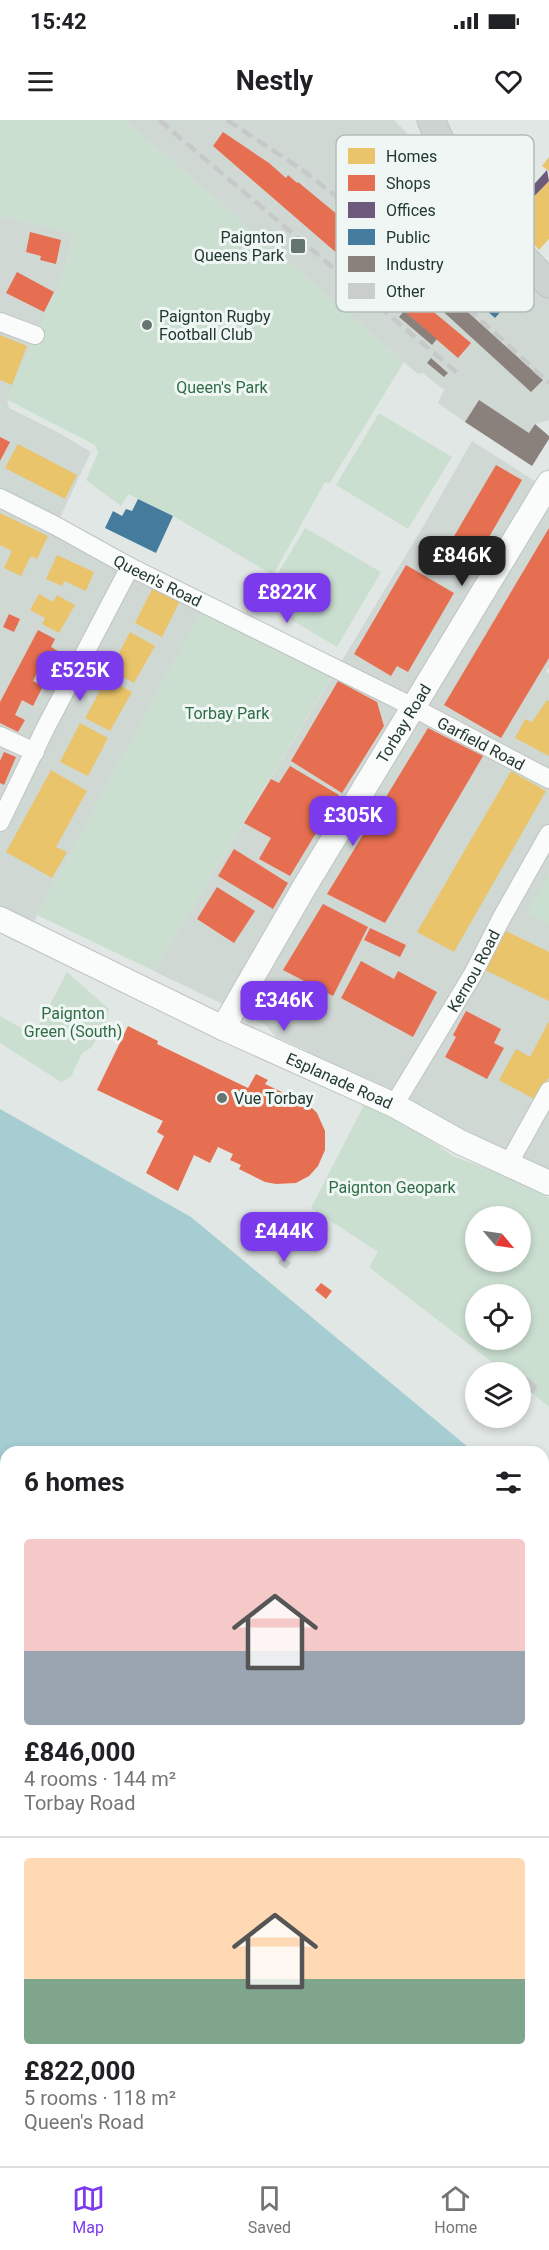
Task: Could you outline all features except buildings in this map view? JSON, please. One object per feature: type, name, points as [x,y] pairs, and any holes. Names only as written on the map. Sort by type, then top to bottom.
[{"type":"main road","points":[[431,120],[438,135]]},
{"type":"main road","points":[[534,268],[549,284]]},
{"type":"main road","name":"Torbay Road","points":[[223,1028],[304,886],[549,483]]},
{"type":"main road","name":"Esplanade Road","points":[[0,919],[223,1028],[394,1105],[460,1142],[549,1183]]},
{"type":"street","points":[[0,322],[35,335]]},
{"type":"street","name":"Queen's Road","points":[[0,498],[130,567],[245,622],[413,708]]},
{"type":"street","points":[[0,822],[130,567]]},
{"type":"street","name":"Garfield Road","points":[[413,708],[549,779]]},
{"type":"street","points":[[0,736],[34,752]]},
{"type":"street","name":"Kernou Road","points":[[394,1105],[473,974],[501,918],[549,834]]},
{"type":"street","points":[[509,1163],[549,1091]]},
{"type":"shaded area","points":[[124,120],[394,120],[409,135],[336,135],[336,303]]},
{"type":"shaded area","points":[[0,216],[74,233],[63,274],[7,399],[9,408],[91,452],[56,526],[206,603],[37,915],[30,933],[0,919]]},
{"type":"shaded area","points":[[534,281],[549,295],[549,420],[535,424],[529,433],[479,401],[465,422],[438,403],[444,390],[423,373],[418,374],[346,312],[534,312]]},
{"type":"shaded area","points":[[472,441],[549,490],[549,667],[546,672],[549,674],[549,1183],[348,1085],[305,1050],[276,1037],[266,1025],[154,971],[424,525]]},
{"type":"green space","name":"Queen's Park","points":[[0,120],[124,120],[336,303],[336,312],[346,312],[404,362],[329,484],[325,482],[273,575],[173,516],[128,494],[121,506],[86,480],[98,453],[95,445],[6,399],[63,274],[74,234],[0,216]]},
{"type":"green space","points":[[379,413],[452,457],[408,529],[336,485]]},
{"type":"green space","points":[[305,528],[381,572],[337,647],[261,602]]},
{"type":"green space","name":"Torbay Park","points":[[200,613],[332,676],[154,971],[37,915]]},
{"type":"green space","points":[[549,874],[549,924],[527,913]]},
{"type":"green space","name":"Paignton Green (South)","points":[[67,972],[109,1009],[107,1021],[92,1047],[82,1053],[71,1077],[61,1082],[0,1043],[0,1016],[34,1035]]},
{"type":"green space","name":"Paignton Geopark","points":[[364,1105],[419,1132],[453,1156],[515,1179],[549,1198],[549,1407],[531,1392],[531,1362],[492,1362],[477,1350],[531,1350],[531,1284],[465,1284],[465,1341],[369,1267],[378,1252],[311,1208]]},
{"type":"water","points":[[0,1109],[191,1217],[467,1446],[0,1446]]},
{"type":"railway","points":[[159,120],[336,270]]},
{"type":"railway","points":[[227,120],[301,169],[336,196]]},
{"type":"railway","points":[[386,312],[461,376]]},
{"type":"railway","points":[[472,312],[549,383]]},
{"type":"place","name":"Paignton Queens Park","points":[[298,246]]},
{"type":"place","name":"Paignton Rugby Football Club","points":[[147,325]]},
{"type":"place","name":"Vue Torbay","points":[[222,1098]]}]
